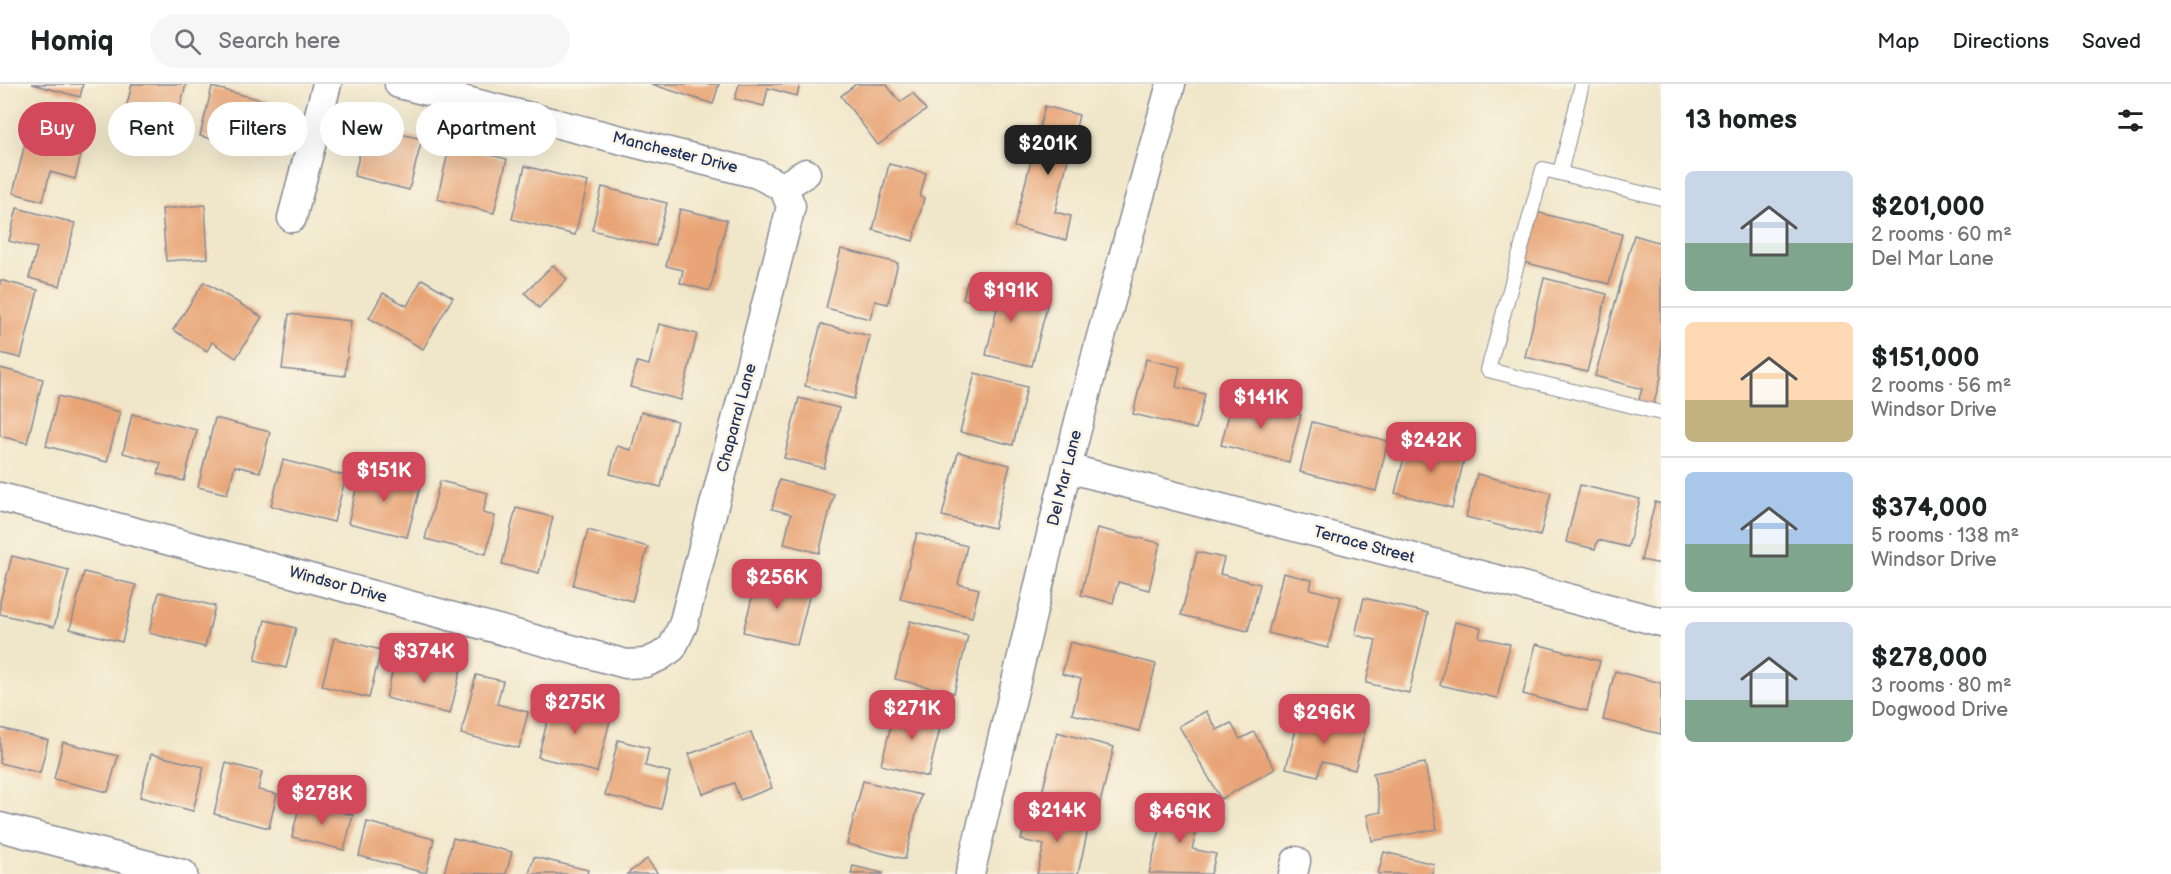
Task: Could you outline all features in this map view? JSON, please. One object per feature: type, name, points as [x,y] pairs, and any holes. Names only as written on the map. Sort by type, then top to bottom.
[{"type":"street","points":[[292,218],[327,84]]},
{"type":"street","name":"Manchester Drive","points":[[399,84],[757,174],[794,180]]},
{"type":"street","name":"Del Mar Lane","points":[[970,874],[1067,468],[1171,84]]},
{"type":"street","name":"Chaparral Lane","points":[[672,648],[683,625],[785,231],[794,180]]},
{"type":"street","name":"Terrace Street","points":[[1067,468],[1661,622]]},
{"type":"street","name":"Windsor Drive","points":[[0,497],[251,562],[626,664],[645,663],[672,648]]},
{"type":"street","points":[[0,827],[183,874]]},
{"type":"lane","points":[[1560,173],[1582,84]]},
{"type":"lane","points":[[1661,198],[1543,169],[1488,370],[1661,413]]},
{"type":"building","points":[[32,84],[83,84],[80,97]]},
{"type":"building","points":[[132,84],[186,84],[181,102],[128,102]]},
{"type":"building","points":[[651,84],[719,84],[713,104]]},
{"type":"building","points":[[739,84],[800,84],[797,96],[768,88],[764,106],[735,99]]},
{"type":"building","points":[[856,84],[886,84],[900,102],[913,93],[926,110],[878,145],[841,96]]},
{"type":"building","points":[[212,87],[270,102],[208,102]]},
{"type":"building","points":[[1045,106],[1079,115],[1055,212],[1071,216],[1066,240],[1014,227]]},
{"type":"building","points":[[207,107],[207,138],[200,136]]},
{"type":"building","points":[[404,135],[416,138],[418,156],[409,190],[354,176],[359,156],[404,156]]},
{"type":"building","points":[[22,156],[81,156],[75,179],[50,172],[43,201],[13,193]]},
{"type":"building","points":[[447,156],[495,156],[507,159],[494,213],[437,199]]},
{"type":"building","points":[[889,164],[926,173],[920,197],[924,198],[913,241],[873,230]]},
{"type":"building","points":[[525,166],[588,182],[575,235],[512,219]]},
{"type":"building","points":[[602,187],[667,203],[656,246],[592,230]]},
{"type":"building","points":[[205,205],[208,258],[166,261],[162,209]]},
{"type":"building","points":[[17,208],[75,223],[60,286],[29,278],[37,248],[9,241]]},
{"type":"building","points":[[680,209],[727,220],[710,291],[680,283],[683,270],[666,266]]},
{"type":"building","points":[[1536,212],[1622,234],[1609,284],[1523,262]]},
{"type":"building","points":[[1634,235],[1661,243],[1661,377],[1652,410],[1637,406],[1642,389],[1595,376]]},
{"type":"building","points":[[841,249],[898,263],[888,304],[875,301],[870,319],[826,308]]},
{"type":"building","points":[[553,265],[567,279],[539,308],[525,293]]},
{"type":"building","points":[[1544,278],[1607,294],[1587,372],[1525,357]]},
{"type":"building","points":[[422,279],[453,297],[423,349],[369,318],[383,293],[407,306]]},
{"type":"building","points":[[0,280],[38,290],[21,358],[0,353]]},
{"type":"building","points":[[204,282],[262,317],[236,358],[212,342],[207,351],[173,330]]},
{"type":"building","points":[[967,282],[1048,302],[1032,366],[986,355],[997,308],[963,299]]},
{"type":"building","points":[[289,314],[351,321],[345,376],[282,369]]},
{"type":"building","points":[[659,324],[697,334],[681,400],[630,387],[637,362],[649,365]]},
{"type":"building","points":[[821,324],[870,336],[854,399],[805,386]]},
{"type":"building","points":[[1146,359],[1180,367],[1176,387],[1205,394],[1196,429],[1133,414]]},
{"type":"building","points":[[0,368],[43,379],[27,443],[0,436]]},
{"type":"building","points":[[975,373],[1027,387],[1013,445],[960,432]]},
{"type":"building","points":[[58,396],[120,412],[107,462],[46,446]]},
{"type":"building","points":[[799,398],[839,408],[824,468],[784,458]]},
{"type":"building","points":[[1233,398],[1301,415],[1289,462],[1221,445]]},
{"type":"building","points":[[641,412],[677,421],[661,487],[610,474],[617,446],[631,450]]},
{"type":"building","points":[[132,414],[197,430],[184,481],[158,474],[161,463],[123,453]]},
{"type":"building","points":[[215,418],[270,432],[260,472],[235,466],[227,494],[198,487]]},
{"type":"building","points":[[1312,422],[1388,441],[1376,491],[1300,472]]},
{"type":"building","points":[[1409,438],[1466,452],[1452,508],[1395,493]]},
{"type":"building","points":[[958,452],[1010,465],[994,528],[942,516]]},
{"type":"building","points":[[283,460],[346,476],[334,522],[271,506]]},
{"type":"building","points":[[361,469],[421,484],[407,537],[348,523]]},
{"type":"building","points":[[1477,474],[1551,493],[1540,536],[1466,517]]},
{"type":"building","points":[[779,480],[834,494],[819,553],[784,544],[791,514],[772,509]]},
{"type":"building","points":[[440,481],[488,493],[483,513],[495,516],[486,554],[425,539]]},
{"type":"building","points":[[1580,485],[1640,499],[1628,547],[1598,540],[1595,549],[1566,542]]},
{"type":"building","points":[[1655,502],[1661,504],[1661,564],[1641,560]]},
{"type":"building","points":[[516,508],[553,517],[539,573],[502,564]]},
{"type":"building","points":[[1097,528],[1160,543],[1149,590],[1118,582],[1113,603],[1081,595]]},
{"type":"building","points":[[588,530],[648,547],[632,601],[573,585]]},
{"type":"building","points":[[917,533],[967,546],[958,584],[979,589],[972,617],[900,599]]},
{"type":"building","points":[[1197,552],[1224,558],[1220,574],[1260,584],[1248,631],[1181,615]]},
{"type":"building","points":[[12,556],[69,570],[54,627],[0,614],[0,602]]},
{"type":"building","points":[[84,572],[136,585],[122,642],[70,629]]},
{"type":"building","points":[[1283,573],[1312,580],[1310,589],[1341,597],[1328,648],[1268,633]]},
{"type":"building","points":[[758,575],[811,589],[797,645],[743,632]]},
{"type":"building","points":[[159,592],[215,606],[205,647],[149,633]]},
{"type":"building","points":[[1364,598],[1428,613],[1409,693],[1366,683],[1376,640],[1355,635]]},
{"type":"building","points":[[265,620],[296,628],[286,668],[255,660]]},
{"type":"building","points":[[910,621],[968,636],[954,693],[895,679]]},
{"type":"building","points":[[1455,622],[1481,628],[1479,637],[1510,644],[1497,698],[1440,685]]},
{"type":"building","points":[[334,638],[381,650],[369,698],[322,686]]},
{"type":"building","points":[[1070,642],[1156,664],[1139,731],[1072,714],[1081,679],[1062,674]]},
{"type":"building","points":[[1536,644],[1600,661],[1587,711],[1523,694]]},
{"type":"building","points":[[397,653],[461,669],[450,714],[386,698]]},
{"type":"building","points":[[1615,671],[1661,683],[1661,734],[1603,720]]},
{"type":"building","points":[[476,675],[503,681],[497,704],[528,712],[519,748],[461,734]]},
{"type":"building","points":[[553,699],[612,713],[597,772],[538,757]]},
{"type":"building","points":[[896,705],[943,716],[928,777],[881,765]]},
{"type":"building","points":[[1206,711],[1217,730],[1231,723],[1240,739],[1254,732],[1275,769],[1221,799],[1179,726]]},
{"type":"building","points":[[1300,714],[1365,730],[1355,770],[1322,762],[1318,776],[1286,768]]},
{"type":"building","points":[[0,728],[48,740],[40,773],[0,763]]},
{"type":"building","points":[[751,732],[772,788],[740,800],[734,783],[703,794],[689,754]]},
{"type":"building","points":[[1057,732],[1114,747],[1098,811],[1041,797]]},
{"type":"building","points":[[618,740],[649,748],[645,766],[670,772],[661,809],[605,795]]},
{"type":"building","points":[[63,742],[118,756],[108,792],[54,779]]},
{"type":"building","points":[[151,754],[204,767],[193,811],[140,797]]},
{"type":"building","points":[[226,763],[262,772],[258,790],[277,794],[269,828],[214,814]]},
{"type":"building","points":[[1425,763],[1437,829],[1372,841],[1367,815],[1381,812],[1373,773]]},
{"type":"building","points":[[863,781],[921,795],[905,859],[847,844]]},
{"type":"building","points":[[300,802],[353,815],[344,850],[292,837]]},
{"type":"building","points":[[1167,802],[1202,811],[1192,849],[1216,854],[1211,874],[1149,873]]},
{"type":"building","points":[[1028,811],[1089,825],[1078,874],[1037,874],[1044,845],[1021,840]]},
{"type":"building","points":[[367,822],[434,839],[426,873],[359,856]]},
{"type":"building","points":[[453,838],[512,852],[506,874],[444,873]]},
{"type":"building","points":[[1384,852],[1434,864],[1432,874],[1378,874]]},
{"type":"building","points":[[534,857],[588,870],[587,874],[529,874]]},
{"type":"building","points":[[647,859],[658,874],[627,874]]},
{"type":"building","points":[[853,866],[883,873],[883,874],[851,874]]}]
